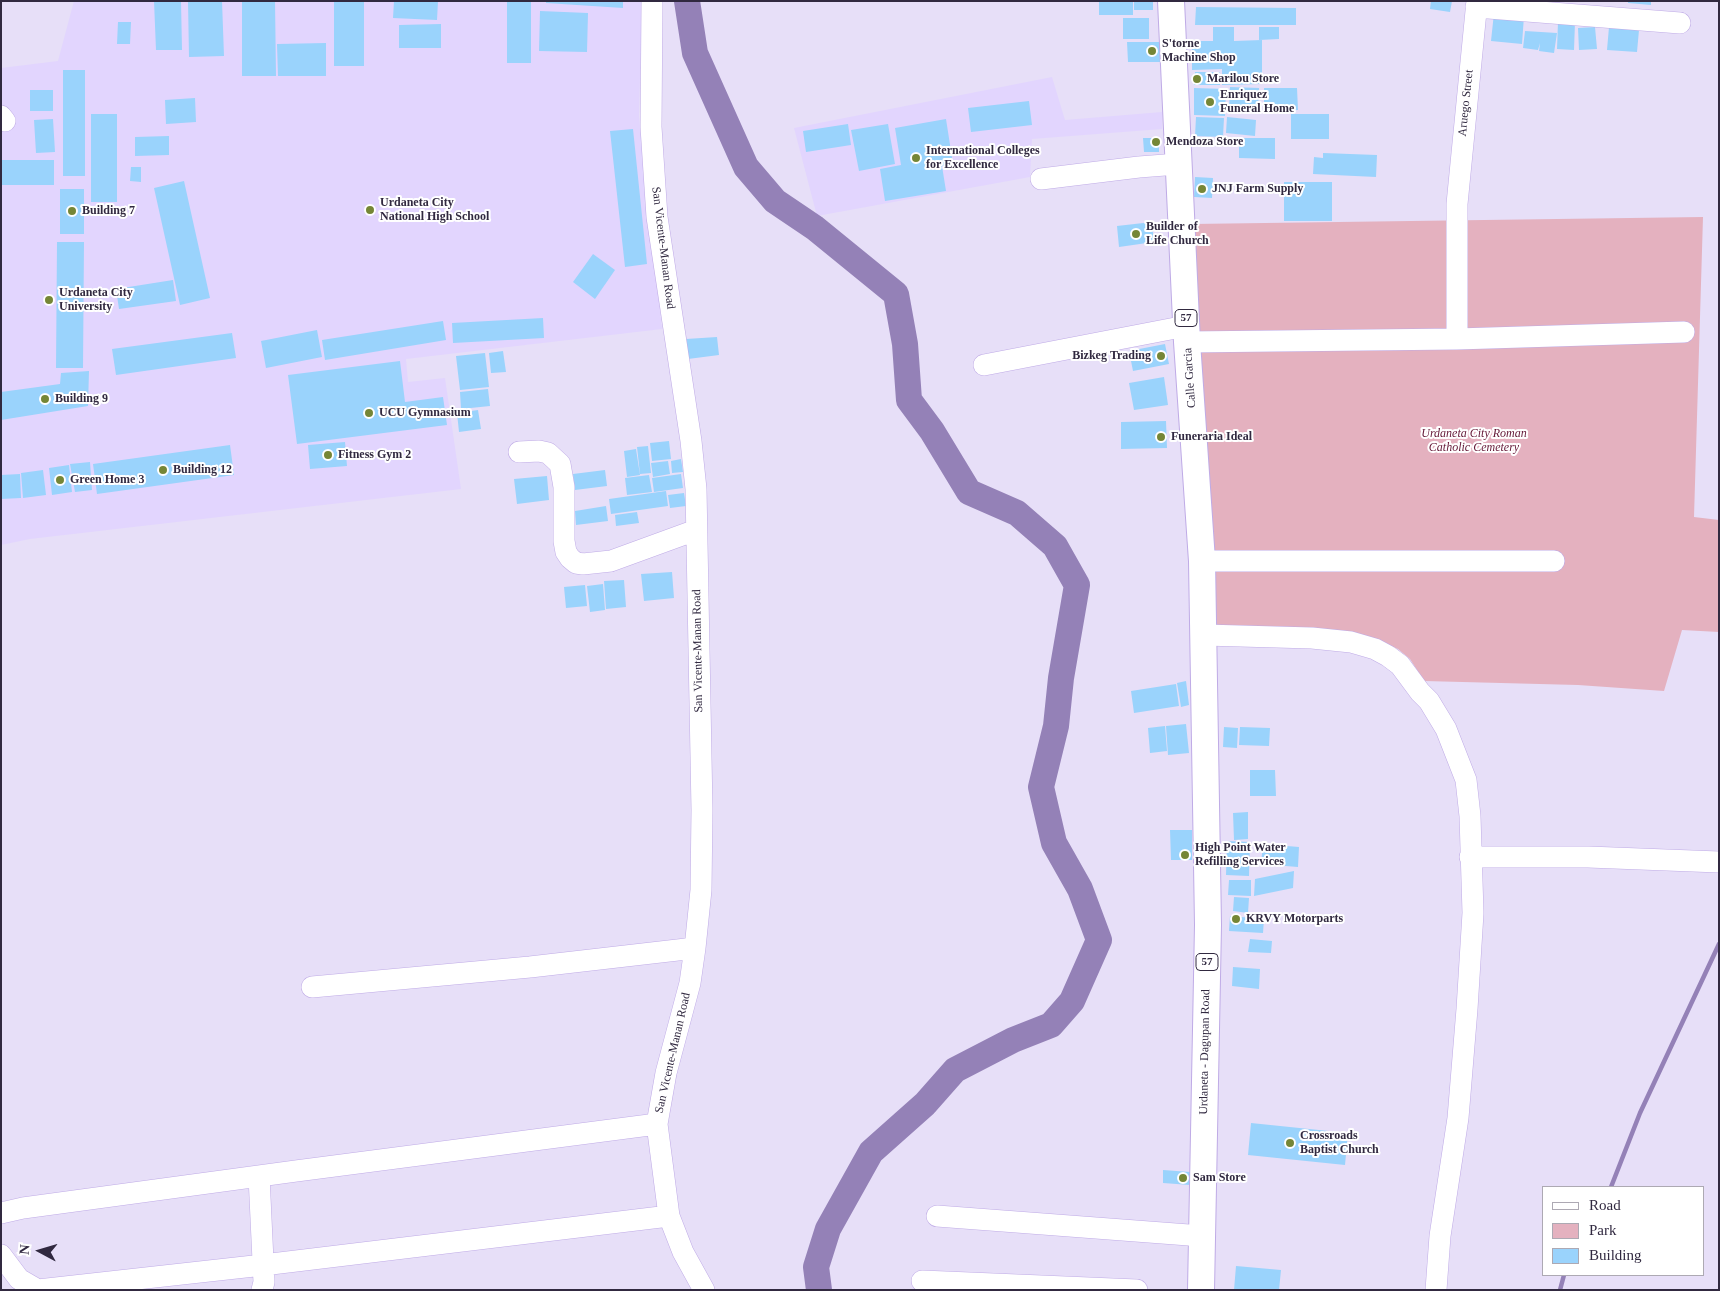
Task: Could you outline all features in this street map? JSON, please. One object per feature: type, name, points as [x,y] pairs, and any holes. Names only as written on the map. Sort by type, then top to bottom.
[{"type":"main road","name":"Calle Garcia","points":[[1171,1],[1186,334],[1202,561],[1204,635]]},
{"type":"main road","name":"Urdaneta - Dagupan Road","points":[[1201,1290],[1208,925],[1204,635]]},
{"type":"street","name":"San Vicente-Manan Road","points":[[652,1],[651,127],[657,217],[691,441],[696,489],[702,810],[701,890],[690,983],[666,1073],[657,1124],[669,1216],[683,1252],[704,1290]]},
{"type":"street","points":[[1476,4],[1680,23]]},
{"type":"street","name":"Aruego Street","points":[[1458,339],[1457,204],[1476,4]]},
{"type":"street","points":[[1041,178],[1178,164]]},
{"type":"street","points":[[984,366],[1186,334],[1458,339],[1684,332]]},
{"type":"street","points":[[519,452],[539,451],[548,453],[560,464],[565,494],[564,542],[566,552],[576,563],[611,561],[696,530]]},
{"type":"street","points":[[1202,561],[1554,561]]},
{"type":"street","points":[[1204,635],[1312,638],[1351,642],[1375,649],[1388,656],[1400,665],[1429,701],[1446,729],[1466,780],[1470,816],[1473,913],[1458,1118],[1440,1236],[1436,1290]]},
{"type":"street","points":[[1470,857],[1588,857],[1719,862]]},
{"type":"street","points":[[312,987],[530,967],[695,948]]},
{"type":"street","points":[[1,1213],[259,1176],[657,1124]]},
{"type":"street","points":[[259,1176],[264,1282],[262,1290]]},
{"type":"street","points":[[1,1255],[19,1279],[38,1290],[669,1216]]},
{"type":"street","points":[[937,1216],[1202,1236]]},
{"type":"street","points":[[922,1281],[1136,1290]]},
{"type":"shaded area","name":"Urdaneta City National High School","points":[[74,1],[642,1],[639,116],[662,329],[406,359],[408,382],[445,378],[461,489],[30,539],[1,545],[1,68],[58,61]]},
{"type":"shaded area","name":"International Colleges for Excellence","points":[[1052,77],[1065,120],[1162,112],[1162,129],[1032,139],[1030,177],[817,216],[794,128]]},
{"type":"green space","name":"Urdaneta City Roman Catholic Cemetery","points":[[1703,217],[1694,517],[1719,520],[1719,632],[1682,630],[1664,691],[1578,685],[1424,681],[1410,659],[1398,649],[1357,633],[1235,633],[1216,626],[1192,224]]},
{"type":"building","points":[[154,1],[181,1],[182,50],[156,50]]},
{"type":"building","points":[[188,1],[222,1],[224,56],[189,57]]},
{"type":"building","points":[[242,1],[275,1],[276,76],[242,76]]},
{"type":"building","points":[[334,1],[364,1],[364,66],[334,66]]},
{"type":"building","points":[[394,1],[438,1],[437,20],[393,18]]},
{"type":"building","points":[[507,1],[531,1],[531,63],[507,63]]},
{"type":"building","points":[[546,1],[623,1],[623,8],[546,3]]},
{"type":"building","points":[[1099,1],[1133,1],[1133,15],[1099,15]]},
{"type":"building","points":[[1134,1],[1153,1],[1153,10],[1134,10]]},
{"type":"building","points":[[1431,1],[1452,1],[1450,12],[1430,9]]},
{"type":"building","points":[[1628,1],[1651,1],[1651,5],[1628,3]]},
{"type":"building","points":[[1196,7],[1296,8],[1296,25],[1195,25]]},
{"type":"building","points":[[540,11],[588,13],[587,52],[539,51]]},
{"type":"building","points":[[1494,13],[1524,16],[1522,44],[1491,41]]},
{"type":"building","points":[[1123,18],[1149,18],[1149,39],[1123,39]]},
{"type":"building","points":[[118,22],[131,22],[130,44],[117,44]]},
{"type":"building","points":[[1558,22],[1575,22],[1574,50],[1557,49]]},
{"type":"building","points":[[441,24],[441,48],[399,48],[399,25]]},
{"type":"building","points":[[1213,27],[1234,27],[1234,41],[1262,40],[1262,84],[1222,85],[1222,69],[1192,70],[1192,41],[1213,41]]},
{"type":"building","points":[[1259,27],[1279,27],[1279,39],[1259,40]]},
{"type":"building","points":[[1595,27],[1597,49],[1579,50],[1578,28]]},
{"type":"building","points":[[1609,27],[1639,30],[1637,52],[1607,50]]},
{"type":"building","points":[[1525,31],[1557,33],[1554,53],[1539,51],[1540,43],[1538,50],[1523,48]]},
{"type":"building","points":[[1127,42],[1160,42],[1160,62],[1128,62]]},
{"type":"building","points":[[326,43],[326,76],[278,76],[277,44]]},
{"type":"building","points":[[63,70],[85,70],[85,176],[63,176]]},
{"type":"building","points":[[1195,72],[1220,72],[1220,85],[1194,85]]},
{"type":"building","points":[[1230,87],[1259,88],[1258,110],[1229,110]]},
{"type":"building","name":"Enriquez Funeral Home","points":[[1194,88],[1226,89],[1225,116],[1194,115]]},
{"type":"building","points":[[1264,88],[1297,88],[1298,110],[1264,111]]},
{"type":"building","points":[[30,90],[53,90],[53,111],[30,111]]},
{"type":"building","points":[[195,98],[196,122],[166,124],[165,100]]},
{"type":"building","points":[[1029,101],[1032,125],[971,132],[968,108]]},
{"type":"building","points":[[91,114],[117,114],[117,202],[91,202]]},
{"type":"building","points":[[1291,114],[1329,114],[1329,139],[1291,139]]},
{"type":"building","points":[[1196,117],[1224,118],[1223,137],[1195,136]]},
{"type":"building","points":[[1227,117],[1256,120],[1255,136],[1226,133]]},
{"type":"building","points":[[53,119],[55,152],[36,153],[34,120]]},
{"type":"building","points":[[946,119],[953,164],[942,166],[946,191],[885,201],[880,169],[901,165],[895,128]]},
{"type":"building","points":[[848,124],[851,145],[806,152],[803,131]]},
{"type":"building","points":[[888,124],[895,164],[859,171],[851,130]]},
{"type":"building","points":[[633,129],[647,264],[625,267],[610,131]]},
{"type":"building","points":[[169,136],[169,155],[135,156],[135,137]]},
{"type":"building","points":[[1143,138],[1159,138],[1159,152],[1144,152]]},
{"type":"building","points":[[1239,138],[1275,138],[1275,159],[1239,158]]},
{"type":"building","points":[[1323,153],[1377,155],[1376,177],[1313,174],[1314,157],[1323,158]]},
{"type":"building","points":[[1,160],[54,160],[54,185],[1,185]]},
{"type":"building","points":[[131,167],[141,167],[141,182],[130,181]]},
{"type":"building","points":[[1195,177],[1213,178],[1212,198],[1194,197]]},
{"type":"building","points":[[184,181],[210,298],[180,305],[154,188]]},
{"type":"building","points":[[1284,182],[1332,182],[1332,221],[1284,221]]},
{"type":"building","name":"Building 7","points":[[60,189],[84,189],[84,234],[60,234]]},
{"type":"building","name":"Builder of Life Church","points":[[1152,222],[1154,242],[1119,247],[1117,226]]},
{"type":"building","points":[[57,242],[84,242],[83,368],[56,368]]},
{"type":"building","points":[[593,254],[615,270],[595,299],[573,282]]},
{"type":"building","points":[[173,280],[176,301],[119,309],[116,289]]},
{"type":"building","points":[[543,318],[544,338],[453,343],[452,323]]},
{"type":"building","points":[[443,321],[446,340],[325,360],[322,340]]},
{"type":"building","points":[[317,330],[322,357],[266,368],[261,341]]},
{"type":"building","points":[[232,333],[236,358],[116,375],[112,349]]},
{"type":"building","points":[[717,337],[719,355],[688,359],[686,339]]},
{"type":"building","points":[[1165,344],[1169,364],[1133,371],[1129,351]]},
{"type":"building","points":[[503,351],[506,372],[491,373],[489,353]]},
{"type":"building","points":[[485,353],[489,387],[460,390],[456,356]]},
{"type":"building","name":"UCU Gymnasium","points":[[400,361],[405,402],[443,397],[447,425],[297,444],[288,375]]},
{"type":"building","name":"Building 9","points":[[89,371],[88,406],[1,420],[1,392],[60,384],[61,373]]},
{"type":"building","points":[[1164,377],[1168,405],[1134,410],[1129,383]]},
{"type":"building","points":[[488,389],[490,406],[461,409],[460,392]]},
{"type":"building","points":[[478,410],[481,429],[459,432],[457,413]]},
{"type":"building","points":[[1166,421],[1167,448],[1121,449],[1121,422]]},
{"type":"building","points":[[669,441],[671,459],[652,461],[650,443]]},
{"type":"building","name":"Fitness Gym 2","points":[[345,442],[347,466],[310,469],[308,445]]},
{"type":"building","name":"Building 12","points":[[230,445],[234,475],[97,494],[93,464]]},
{"type":"building","points":[[648,446],[651,473],[640,474],[637,447]]},
{"type":"building","points":[[636,449],[640,475],[627,477],[624,451]]},
{"type":"building","points":[[681,459],[683,472],[672,473],[671,461]]},
{"type":"building","points":[[668,461],[670,474],[653,477],[651,463]]},
{"type":"building","points":[[90,462],[92,490],[75,492],[70,464]]},
{"type":"building","name":"Green Home 3","points":[[69,465],[72,492],[52,495],[49,468]]},
{"type":"building","points":[[43,470],[46,495],[23,498],[21,473]]},
{"type":"building","points":[[605,470],[607,486],[575,490],[573,474]]},
{"type":"building","points":[[20,474],[21,498],[1,499],[1,475]]},
{"type":"building","points":[[681,474],[683,488],[654,492],[652,478]]},
{"type":"building","points":[[649,475],[652,492],[627,495],[625,478]]},
{"type":"building","points":[[547,476],[549,500],[517,504],[514,479]]},
{"type":"building","points":[[666,491],[668,506],[611,514],[609,499]]},
{"type":"building","points":[[684,493],[686,506],[670,508],[668,495]]},
{"type":"building","points":[[606,506],[608,521],[576,525],[575,511]]},
{"type":"building","points":[[637,512],[639,523],[616,526],[615,515]]},
{"type":"building","points":[[672,572],[674,598],[644,601],[641,574]]},
{"type":"building","points":[[624,580],[626,607],[606,609],[604,581]]},
{"type":"building","points":[[603,584],[605,610],[590,612],[587,586]]},
{"type":"building","points":[[585,585],[587,606],[566,608],[564,587]]},
{"type":"building","points":[[1186,681],[1189,705],[1181,707],[1177,683]]},
{"type":"building","points":[[1176,684],[1179,706],[1134,713],[1131,691]]},
{"type":"building","points":[[1186,724],[1189,753],[1168,755],[1166,726]]},
{"type":"building","points":[[1165,726],[1167,751],[1150,753],[1148,728]]},
{"type":"building","points":[[1224,727],[1238,728],[1237,748],[1223,747]]},
{"type":"building","points":[[1240,727],[1270,728],[1269,746],[1239,745]]},
{"type":"building","points":[[1250,770],[1275,770],[1276,796],[1250,796]]},
{"type":"building","points":[[1248,812],[1248,839],[1234,840],[1233,813]]},
{"type":"building","points":[[1170,830],[1192,830],[1192,860],[1171,860]]},
{"type":"building","points":[[1227,841],[1250,842],[1249,876],[1226,875]]},
{"type":"building","points":[[1263,844],[1299,847],[1298,867],[1261,864]]},
{"type":"building","points":[[1294,871],[1293,888],[1254,896],[1255,879]]},
{"type":"building","points":[[1229,880],[1251,880],[1251,896],[1228,895]]},
{"type":"building","points":[[1234,897],[1249,898],[1248,913],[1233,911]]},
{"type":"building","points":[[1230,916],[1264,919],[1263,933],[1229,931]]},
{"type":"building","points":[[1250,939],[1272,941],[1271,953],[1248,952]]},
{"type":"building","points":[[1233,967],[1260,969],[1259,989],[1232,986]]},
{"type":"building","name":"Crossroads Baptist Church","points":[[1251,1123],[1348,1133],[1345,1165],[1248,1155]]},
{"type":"building","points":[[1163,1170],[1190,1172],[1190,1185],[1163,1183]]},
{"type":"building","points":[[1236,1266],[1281,1270],[1279,1290],[1234,1290]]},
{"type":"waterway","points":[[687,1],[695,53],[746,167],[775,201],[815,228],[896,294],[905,344],[909,400],[932,431],[969,492],[1017,513],[1055,546],[1077,585],[1061,678],[1056,726],[1041,787],[1054,843],[1080,889],[1099,940],[1072,1001],[1051,1025],[1013,1040],[955,1070],[925,1104],[871,1152],[828,1229],[816,1267],[819,1290]]},
{"type":"waterway","points":[[1611,1186],[1640,1113],[1719,944]]},
{"type":"waterway","points":[[1560,1290],[1564,1276]]},
{"type":"place","name":"S'torne Machine Shop","points":[[1152,51]]},
{"type":"place","name":"Marilou Store","points":[[1197,79]]},
{"type":"place","name":"Enriquez Funeral Home","points":[[1210,102]]},
{"type":"place","name":"Mendoza Store","points":[[1156,142]]},
{"type":"place","name":"International Colleges for Excellence","points":[[916,158]]},
{"type":"place","name":"JNJ Farm Supply","points":[[1202,189]]},
{"type":"place","name":"Urdaneta City National High School","points":[[370,210]]},
{"type":"place","name":"Building 7","points":[[72,211]]},
{"type":"place","name":"Builder of Life Church","points":[[1136,234]]},
{"type":"place","name":"Urdaneta City University","points":[[49,300]]},
{"type":"place","name":"Bizkeg Trading","points":[[1161,356]]},
{"type":"place","name":"Building 9","points":[[45,399]]},
{"type":"place","name":"UCU Gymnasium","points":[[369,413]]},
{"type":"place","name":"Funeraria Ideal","points":[[1161,437]]},
{"type":"place","name":"Fitness Gym 2","points":[[328,455]]},
{"type":"place","name":"Building 12","points":[[163,470]]},
{"type":"place","name":"Green Home 3","points":[[60,480]]},
{"type":"place","name":"High Point Water Refilling Services","points":[[1185,855]]},
{"type":"place","name":"KRVY Motorparts","points":[[1236,919]]},
{"type":"place","name":"Crossroads Baptist Church","points":[[1290,1143]]},
{"type":"place","name":"Sam Store","points":[[1183,1178]]}]
